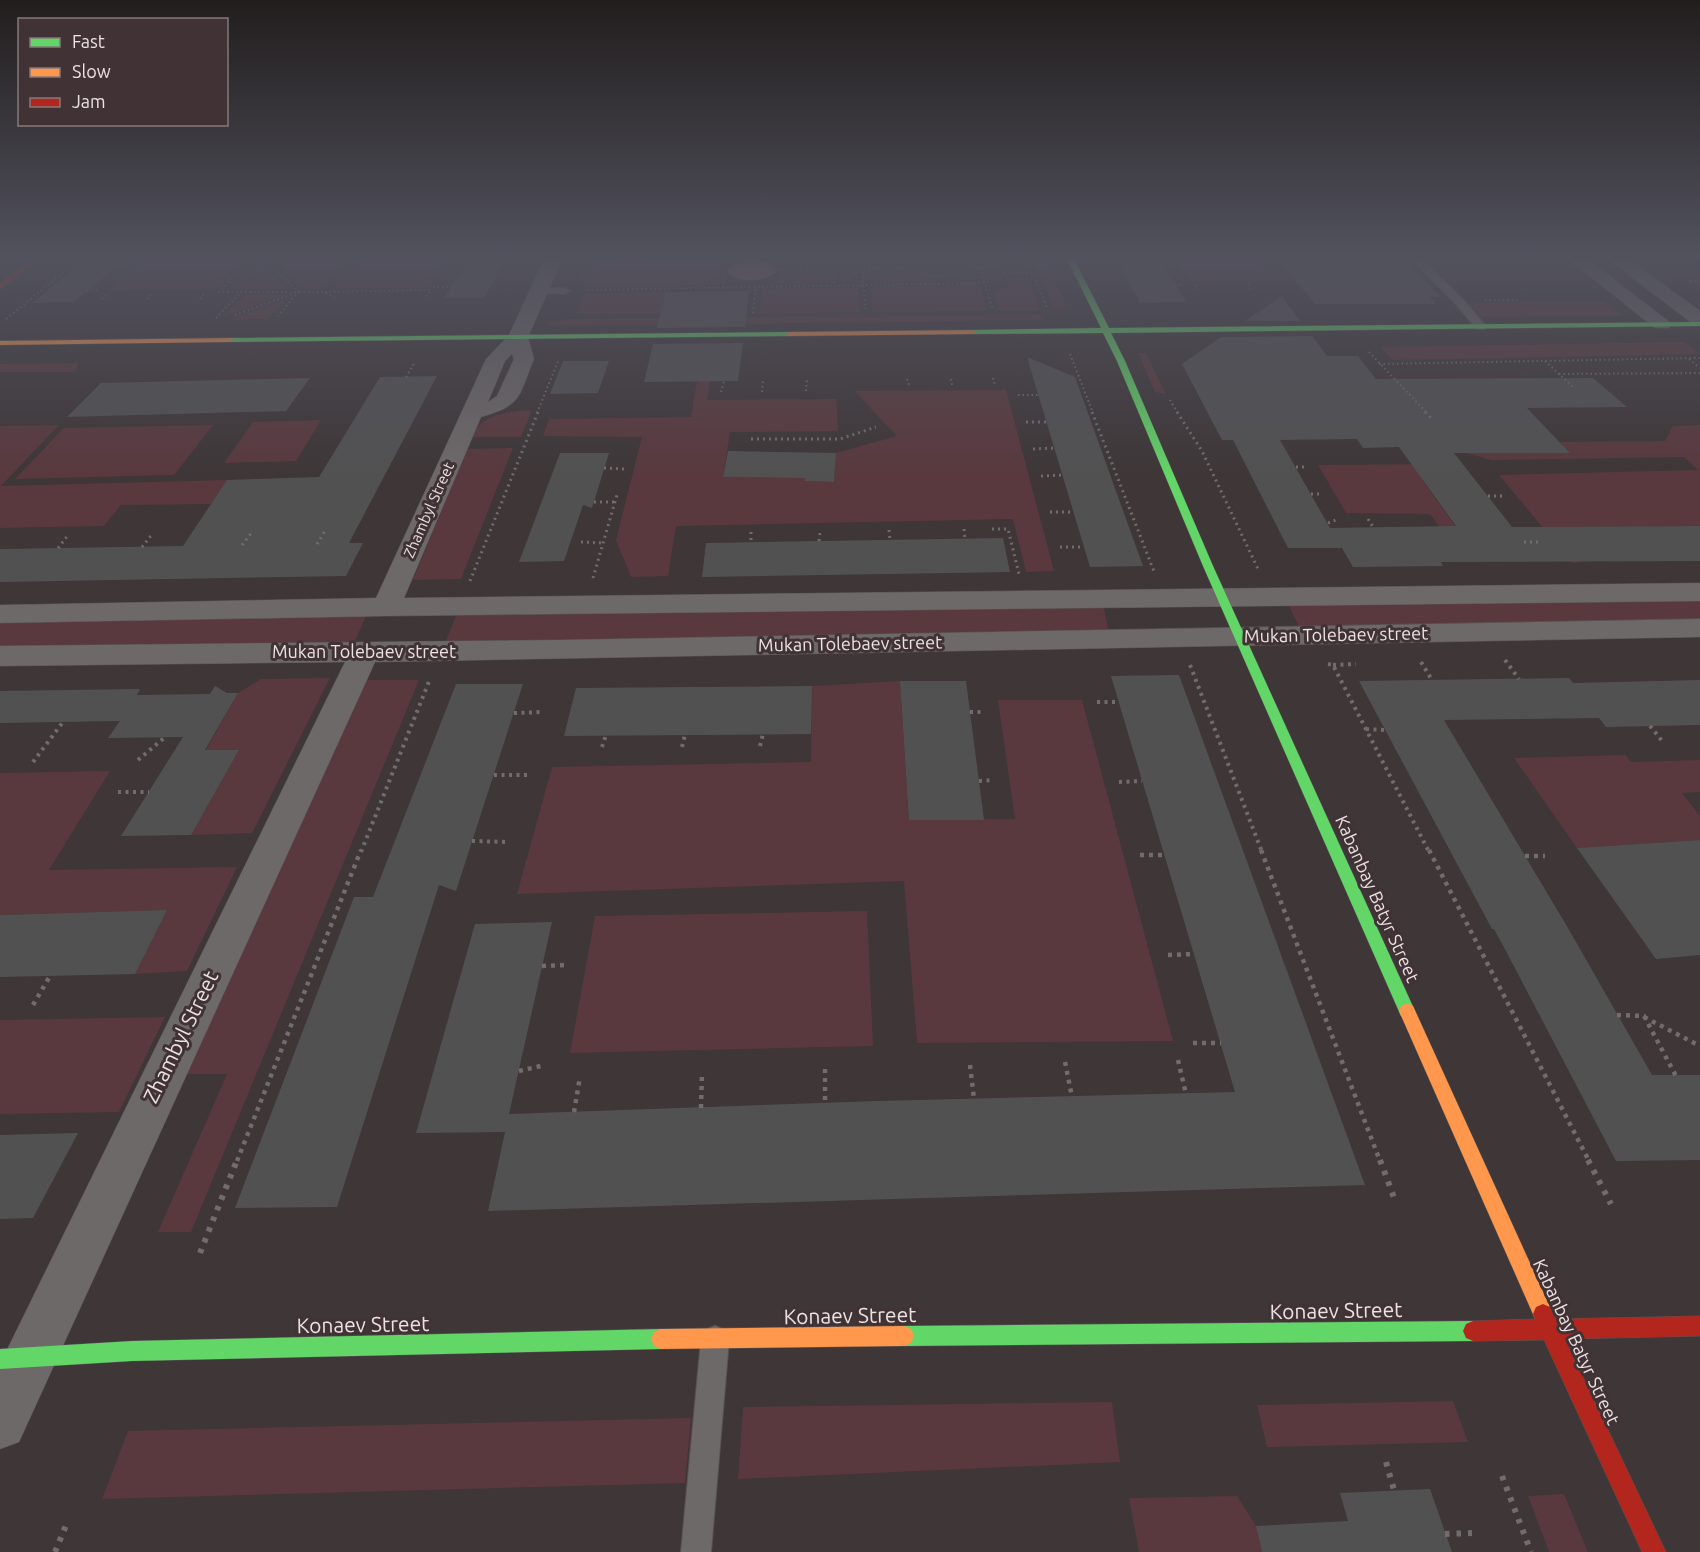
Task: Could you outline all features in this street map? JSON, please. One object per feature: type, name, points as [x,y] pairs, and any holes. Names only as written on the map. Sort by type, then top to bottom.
[{"type":"street","points":[[518,337],[521,331]]},
{"type":"street","points":[[0,343],[1142,331]]},
{"type":"street","name":"Kabanbay Batyr Street","points":[[1107,332],[1239,636],[1549,1330],[1654,1552]]},
{"type":"street","name":"Zhambyl Street","points":[[386,607],[472,414],[497,406],[506,400],[524,359],[518,337]]},
{"type":"street","points":[[0,614],[1222,596],[1700,592]]},
{"type":"street","name":"Mukan Tolebaev street","points":[[0,656],[571,650],[1700,628]]},
{"type":"street","name":"Zhambyl Street","points":[[0,1424],[14,1359],[365,652]]},
{"type":"street","name":"Konaev Street","points":[[14,1359],[132,1351],[715,1338],[1549,1330],[1700,1326]]},
{"type":"lane","points":[[696,1552],[715,1338]]},
{"type":"path","points":[[1352,331],[1379,364],[1433,420]]},
{"type":"path","points":[[1066,349],[1157,580]]},
{"type":"path","points":[[468,586],[559,358]]},
{"type":"path","points":[[1689,358],[1700,368]]},
{"type":"path","points":[[1379,364],[1700,358]]},
{"type":"path","points":[[406,377],[416,360]]},
{"type":"path","points":[[1544,361],[1573,387]]},
{"type":"path","points":[[1675,373],[1680,377]]},
{"type":"path","points":[[1559,374],[1700,373]]},
{"type":"path","points":[[1618,374],[1622,378]]},
{"type":"path","points":[[951,378],[952,385]]},
{"type":"path","points":[[993,378],[995,385]]},
{"type":"path","points":[[908,379],[909,385]]},
{"type":"path","points":[[806,392],[807,380]]},
{"type":"path","points":[[721,392],[724,381]]},
{"type":"path","points":[[762,392],[763,381]]},
{"type":"path","points":[[1018,395],[1038,394]]},
{"type":"path","points":[[1166,394],[1202,451],[1262,580]]},
{"type":"path","points":[[1026,422],[1047,422]]},
{"type":"path","points":[[751,439],[840,438],[876,427]]},
{"type":"path","points":[[1033,449],[1054,448]]},
{"type":"path","points":[[1296,467],[1308,467]]},
{"type":"path","points":[[604,468],[624,469]]},
{"type":"path","points":[[1041,476],[1063,476]]},
{"type":"path","points":[[1311,494],[1323,494]]},
{"type":"path","points":[[591,585],[617,495]]},
{"type":"path","points":[[1488,496],[1502,496]]},
{"type":"path","points":[[594,502],[615,502]]},
{"type":"path","points":[[1050,512],[1074,512]]},
{"type":"path","points":[[1328,523],[1338,519]]},
{"type":"path","points":[[1368,519],[1373,527]]},
{"type":"path","points":[[992,529],[1008,528],[1020,581]]},
{"type":"path","points":[[964,529],[965,539]]},
{"type":"path","points":[[889,530],[890,540]]},
{"type":"path","points":[[317,544],[325,531]]},
{"type":"path","points":[[819,541],[820,531]]},
{"type":"path","points":[[242,545],[252,532]]},
{"type":"path","points":[[750,542],[752,532]]},
{"type":"path","points":[[142,547],[153,533]]},
{"type":"path","points":[[58,548],[69,534]]},
{"type":"path","points":[[581,542],[603,543]]},
{"type":"path","points":[[1524,542],[1540,542]]},
{"type":"path","points":[[1060,547],[1084,547]]},
{"type":"path","points":[[1187,660],[1396,1203]]},
{"type":"path","points":[[1505,660],[1519,679]]},
{"type":"path","points":[[1421,662],[1432,680]]},
{"type":"path","points":[[1323,663],[1333,665],[1611,1204]]},
{"type":"path","points":[[200,1253],[434,670]]},
{"type":"path","points":[[1097,702],[1119,702]]},
{"type":"path","points":[[514,713],[543,712]]},
{"type":"path","points":[[970,712],[985,712]]},
{"type":"path","points":[[33,762],[63,722]]},
{"type":"path","points":[[1650,726],[1663,742]]},
{"type":"path","points":[[1366,729],[1384,730]]},
{"type":"path","points":[[760,747],[763,734]]},
{"type":"path","points":[[602,747],[606,735]]},
{"type":"path","points":[[682,747],[686,735]]},
{"type":"path","points":[[138,760],[164,738]]},
{"type":"path","points":[[494,775],[528,774]]},
{"type":"path","points":[[979,781],[994,780]]},
{"type":"path","points":[[1119,782],[1142,781]]},
{"type":"path","points":[[118,792],[149,792]]},
{"type":"path","points":[[472,841],[509,842]]},
{"type":"path","points":[[1140,855],[1164,855]]},
{"type":"path","points":[[1525,856],[1545,856]]},
{"type":"path","points":[[1168,955],[1194,954]]},
{"type":"path","points":[[542,966],[566,965]]},
{"type":"path","points":[[33,1005],[50,976]]},
{"type":"path","points":[[1617,1015],[1644,1016],[1700,1046]]},
{"type":"path","points":[[1644,1016],[1676,1076]]},
{"type":"path","points":[[1193,1043],[1221,1043]]},
{"type":"path","points":[[1178,1060],[1186,1094]]},
{"type":"path","points":[[1065,1062],[1072,1096]]},
{"type":"path","points":[[519,1071],[545,1065]]},
{"type":"path","points":[[970,1065],[974,1099]]},
{"type":"path","points":[[825,1069],[825,1103]]},
{"type":"path","points":[[701,1107],[702,1073]]},
{"type":"path","points":[[574,1112],[580,1077]]},
{"type":"path","points":[[1386,1462],[1394,1490]]},
{"type":"path","points":[[1502,1476],[1531,1552]]},
{"type":"path","points":[[55,1552],[67,1523]]},
{"type":"path","points":[[1445,1534],[1472,1533]]},
{"type":"shaded area","points":[[1684,342],[1700,354],[1392,360],[1381,347]]},
{"type":"shaded area","points":[[1138,353],[1146,353],[1166,394],[1155,392]]},
{"type":"shaded area","points":[[78,363],[75,372],[0,372],[0,364]]},
{"type":"shaded area","points":[[697,381],[710,381],[707,400],[836,399],[838,431],[730,432],[723,477],[805,478],[805,481],[834,482],[836,453],[897,436],[854,391],[1006,390],[1054,571],[1026,572],[1013,519],[676,526],[668,576],[631,577],[616,540],[642,437],[543,436],[549,419],[691,417]]},
{"type":"shaded area","points":[[532,410],[521,437],[472,437],[482,423],[497,415]]},
{"type":"shaded area","points":[[321,420],[296,461],[224,463],[253,422]]},
{"type":"shaded area","points":[[59,425],[1,486],[227,480],[211,504],[121,505],[104,526],[0,528],[0,426]]},
{"type":"shaded area","points":[[213,425],[174,475],[15,479],[64,428]]},
{"type":"shaded area","points":[[1700,425],[1700,526],[1554,527],[1583,562],[1572,563],[1499,475],[1698,470],[1684,457],[1491,460],[1467,453],[1569,453],[1560,442],[1665,441],[1673,426]]},
{"type":"shaded area","points":[[513,448],[461,579],[413,580],[467,449]]},
{"type":"shaded area","points":[[1443,464],[1476,480],[1423,481],[1481,562],[1465,562],[1430,514],[1346,513],[1318,465]]},
{"type":"shaded area","points":[[1700,592],[1700,628],[1303,635],[1284,595]]},
{"type":"shaded area","points":[[1102,598],[1110,639],[442,651],[460,606]]},
{"type":"shaded area","points":[[370,607],[350,652],[0,656],[0,614]]},
{"type":"shaded area","points":[[330,678],[252,833],[191,835],[239,750],[206,750],[238,693],[261,679]]},
{"type":"shaded area","points":[[366,680],[419,680],[191,1232],[158,1232],[227,1074],[181,1074]]},
{"type":"shaded area","points":[[900,681],[909,820],[1015,819],[998,700],[1082,700],[1173,1041],[917,1043],[904,881],[517,894],[552,767],[811,762],[812,686]]},
{"type":"shaded area","points":[[1626,755],[1631,762],[1700,760],[1700,792],[1682,793],[1700,816],[1700,840],[1577,848],[1514,758]]},
{"type":"shaded area","points":[[110,771],[49,870],[237,867],[187,971],[135,974],[167,910],[0,915],[0,773]]},
{"type":"shaded area","points":[[867,911],[873,1046],[570,1053],[595,916]]},
{"type":"shaded area","points":[[165,1017],[119,1112],[0,1114],[0,1020]]},
{"type":"shaded area","points":[[1453,1401],[1468,1442],[1267,1447],[1257,1405]]},
{"type":"shaded area","points":[[1112,1402],[1120,1462],[738,1479],[743,1407]]},
{"type":"shaded area","points":[[691,1418],[685,1483],[102,1499],[128,1431]]},
{"type":"shaded area","points":[[1564,1494],[1588,1552],[1549,1552],[1528,1496]]},
{"type":"shaded area","points":[[1237,1496],[1256,1526],[1262,1552],[1139,1552],[1129,1498]]},
{"type":"building","points":[[1312,336],[1327,356],[1358,356],[1376,379],[1593,378],[1627,407],[1527,408],[1570,453],[1454,453],[1512,527],[1700,526],[1700,561],[1441,562],[1443,566],[1353,567],[1338,541],[1342,548],[1288,548],[1233,440],[1222,440],[1182,364],[1221,337]],"holes":[[[1357,439],[1363,448],[1399,447],[1456,526],[1330,528],[1280,440]]]},
{"type":"building","points":[[743,343],[738,381],[644,382],[653,344]]},
{"type":"building","points":[[1027,357],[1075,377],[1143,566],[1090,567]]},
{"type":"building","points":[[563,361],[609,361],[598,393],[550,394]]},
{"type":"building","points":[[437,376],[349,543],[363,543],[346,576],[0,582],[0,549],[183,546],[227,480],[319,477],[380,377]]},
{"type":"building","points":[[310,378],[286,411],[67,417],[101,383]]},
{"type":"building","points":[[728,451],[836,453],[834,482],[805,481],[805,478],[723,477]]},
{"type":"building","points":[[560,453],[609,453],[592,508],[583,505],[564,561],[519,562]]},
{"type":"building","points":[[1003,538],[1010,572],[702,577],[706,543]]},
{"type":"building","points":[[1179,675],[1365,1185],[488,1211],[507,1123],[505,1132],[416,1133],[475,924],[552,922],[509,1114],[878,1101],[1235,1092],[1111,676]]},
{"type":"building","points":[[1569,678],[1573,683],[1700,680],[1700,725],[1606,727],[1599,718],[1444,720],[1568,928],[1652,1075],[1700,1075],[1700,1160],[1616,1161],[1507,953],[1359,681]]},
{"type":"building","points":[[900,681],[966,681],[984,820],[909,820]]},
{"type":"building","points":[[456,684],[523,684],[456,891],[439,885],[337,1207],[235,1208],[354,897],[373,897]]},
{"type":"building","points":[[215,686],[227,693],[238,693],[205,750],[239,750],[191,835],[121,836],[183,737],[108,738],[120,721],[0,723],[0,691],[140,689],[137,695],[210,694]]},
{"type":"building","points":[[812,686],[811,734],[564,736],[576,688]]},
{"type":"building","points":[[1700,840],[1700,955],[1656,959],[1577,848]]},
{"type":"building","points":[[167,910],[135,974],[0,977],[0,915]]},
{"type":"building","points":[[78,1133],[33,1218],[0,1219],[0,1135]]},
{"type":"building","points":[[1430,1489],[1452,1552],[1262,1552],[1256,1526],[1348,1521],[1340,1493]]},
{"type":"traffic: fast","points":[[972,332],[1024,331]]},
{"type":"traffic: fast","points":[[1106,331],[1208,566],[1407,1011]]},
{"type":"traffic: fast","points":[[229,340],[789,334]]},
{"type":"traffic: fast","points":[[904,1336],[1473,1331]]},
{"type":"traffic: fast","points":[[0,1359],[132,1351],[661,1339]]},
{"type":"traffic: slow","points":[[789,334],[972,332]]},
{"type":"traffic: slow","points":[[0,343],[229,340]]},
{"type":"traffic: slow","points":[[1407,1011],[1543,1314]]},
{"type":"traffic: slow","points":[[661,1339],[904,1336]]},
{"type":"traffic: jam","points":[[1543,1314],[1654,1552]]},
{"type":"traffic: jam","points":[[1473,1331],[1700,1326]]}]
